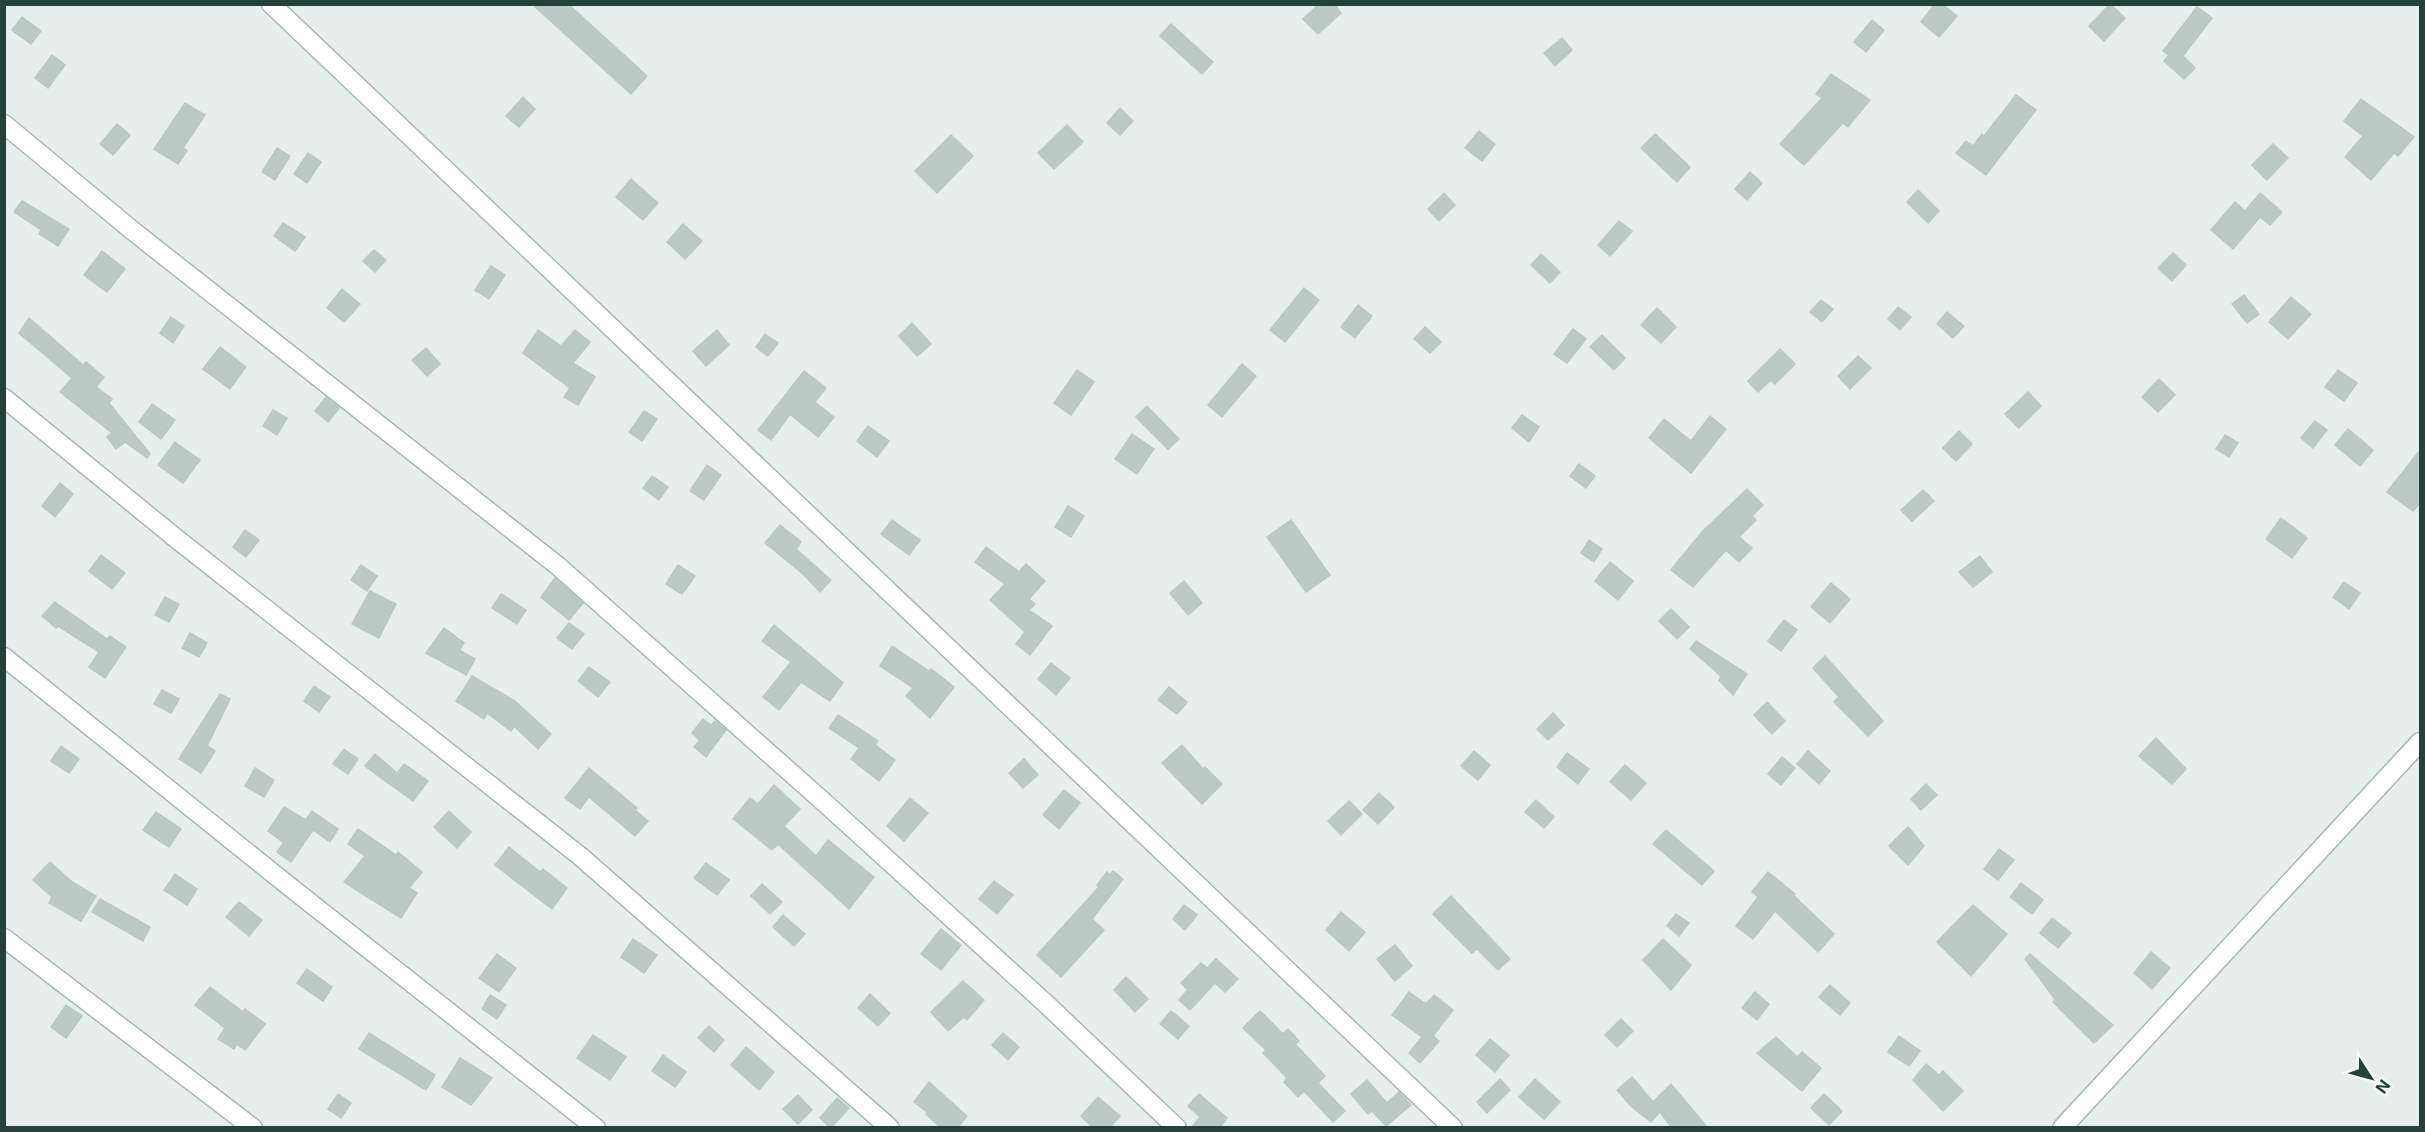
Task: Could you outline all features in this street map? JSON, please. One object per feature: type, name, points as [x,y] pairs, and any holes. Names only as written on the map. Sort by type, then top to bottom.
[{"type":"street","points":[[272,4],[1453,1128]]},
{"type":"street","points":[[4,124],[142,238],[558,566],[870,843],[1177,1128]]},
{"type":"street","points":[[4,398],[178,540],[580,856],[890,1128]]},
{"type":"street","points":[[4,657],[290,887],[596,1128]]},
{"type":"street","points":[[2062,1128],[2421,742]]},
{"type":"street","points":[[4,938],[253,1128]]},
{"type":"building","points":[[532,4],[568,4],[647,76],[631,94]]},
{"type":"building","points":[[1319,4],[1334,4],[1341,13],[1318,34],[1303,19]]},
{"type":"building","points":[[1935,4],[1942,4],[1957,16],[1939,37],[1921,22]]},
{"type":"building","points":[[2110,4],[2125,18],[2104,41],[2089,26]]},
{"type":"building","points":[[2197,7],[2212,18],[2183,56],[2195,68],[2184,79],[2164,61],[2169,55],[2163,51]]},
{"type":"building","points":[[22,17],[41,31],[31,44],[12,30]]},
{"type":"building","points":[[1872,20],[1884,30],[1866,52],[1854,42]]},
{"type":"building","points":[[1171,24],[1213,62],[1202,74],[1160,36]]},
{"type":"building","points":[[1562,38],[1572,50],[1555,66],[1544,53]]},
{"type":"building","points":[[52,55],[65,65],[48,88],[35,78]]},
{"type":"building","points":[[1831,74],[1870,100],[1848,127],[1843,123],[1804,165],[1780,144],[1822,98],[1816,94]]},
{"type":"building","points":[[2016,95],[2036,110],[1986,175],[1956,153],[1966,141],[1973,146],[1982,134],[1984,136]]},
{"type":"building","points":[[523,97],[535,109],[519,127],[506,116]]},
{"type":"building","points":[[2361,99],[2414,137],[2398,156],[2394,153],[2371,180],[2345,157],[2363,136],[2344,121]]},
{"type":"building","points":[[185,103],[205,115],[183,148],[187,151],[178,164],[154,149]]},
{"type":"building","points":[[1120,108],[1133,121],[1120,135],[1107,123]]},
{"type":"building","points":[[117,124],[130,135],[113,155],[100,144]]},
{"type":"building","points":[[1067,125],[1083,142],[1054,169],[1038,153]]},
{"type":"building","points":[[1479,131],[1495,144],[1482,161],[1465,148]]},
{"type":"building","points":[[1655,134],[1690,167],[1677,182],[1641,148]]},
{"type":"building","points":[[951,135],[973,156],[937,193],[915,171]]},
{"type":"building","points":[[2273,144],[2288,158],[2267,180],[2252,165]]},
{"type":"building","points":[[277,148],[290,156],[275,180],[262,172]]},
{"type":"building","points":[[308,153],[321,162],[307,183],[294,174]]},
{"type":"building","points":[[1750,172],[1762,183],[1747,200],[1735,189]]},
{"type":"building","points":[[631,179],[658,203],[643,220],[616,197]]},
{"type":"building","points":[[1918,190],[1939,211],[1928,223],[1907,202]]},
{"type":"building","points":[[1444,193],[1455,205],[1439,221],[1428,209]]},
{"type":"building","points":[[2260,193],[2282,212],[2270,225],[2260,217],[2233,249],[2211,230],[2235,202],[2245,211]]},
{"type":"building","points":[[22,201],[69,229],[58,246],[39,234],[41,230],[14,212]]},
{"type":"building","points":[[1619,221],[1632,231],[1610,256],[1598,245]]},
{"type":"building","points":[[283,223],[305,237],[295,251],[274,236]]},
{"type":"building","points":[[683,224],[702,241],[685,259],[667,242]]},
{"type":"building","points":[[374,250],[386,260],[375,272],[363,261]]},
{"type":"building","points":[[102,251],[125,269],[107,292],[84,275]]},
{"type":"building","points":[[2173,253],[2186,265],[2172,281],[2158,268]]},
{"type":"building","points":[[1541,254],[1560,272],[1550,283],[1531,265]]},
{"type":"building","points":[[491,266],[505,275],[489,299],[475,290]]},
{"type":"building","points":[[1304,288],[1319,300],[1285,342],[1270,330]]},
{"type":"building","points":[[342,289],[360,304],[344,322],[327,308]]},
{"type":"building","points":[[2244,295],[2259,314],[2247,323],[2232,304]]},
{"type":"building","points":[[2291,297],[2311,314],[2288,339],[2269,322]]},
{"type":"building","points":[[1821,300],[1833,309],[1822,322],[1810,312]]},
{"type":"building","points":[[1358,305],[1372,316],[1355,338],[1341,327]]},
{"type":"building","points":[[1898,307],[1911,317],[1900,330],[1888,319]]},
{"type":"building","points":[[1657,308],[1676,327],[1661,343],[1641,325]]},
{"type":"building","points":[[1947,312],[1964,326],[1953,338],[1937,324]]},
{"type":"building","points":[[171,317],[184,326],[173,343],[160,333]]},
{"type":"building","points":[[29,318],[83,365],[86,362],[104,377],[96,387],[112,399],[109,403],[150,454],[147,458],[125,442],[116,449],[107,437],[112,433],[60,392],[72,378],[19,333]]},
{"type":"building","points":[[912,323],[931,344],[917,356],[899,336]]},
{"type":"building","points":[[1425,327],[1441,342],[1430,353],[1414,339]]},
{"type":"building","points":[[1573,329],[1586,339],[1567,363],[1554,354]]},
{"type":"building","points":[[538,330],[561,346],[575,330],[590,342],[573,363],[595,377],[578,405],[564,397],[570,388],[523,353]]},
{"type":"building","points":[[717,330],[729,345],[706,366],[693,351]]},
{"type":"building","points":[[765,334],[778,343],[768,356],[756,347]]},
{"type":"building","points":[[1602,335],[1625,358],[1614,370],[1590,347]]},
{"type":"building","points":[[220,347],[246,367],[230,389],[203,369]]},
{"type":"building","points":[[426,348],[440,364],[427,376],[412,360]]},
{"type":"building","points":[[1780,349],[1795,364],[1775,384],[1771,380],[1758,392],[1748,381]]},
{"type":"building","points":[[1858,356],[1871,368],[1850,389],[1838,376]]},
{"type":"building","points":[[1242,364],[1256,376],[1222,417],[1208,405]]},
{"type":"building","points":[[1077,370],[1094,382],[1071,415],[1054,403]]},
{"type":"building","points":[[2338,370],[2357,383],[2344,401],[2325,387]]},
{"type":"building","points":[[804,371],[826,388],[815,402],[834,417],[818,437],[790,414],[771,440],[758,430]]},
{"type":"building","points":[[2159,379],[2175,395],[2158,412],[2142,397]]},
{"type":"building","points":[[2028,392],[2041,406],[2019,428],[2005,414]]},
{"type":"building","points":[[326,397],[339,408],[328,422],[315,411]]},
{"type":"building","points":[[152,404],[175,420],[161,439],[139,422]]},
{"type":"building","points":[[1147,406],[1179,439],[1168,449],[1136,417]]},
{"type":"building","points":[[273,410],[287,418],[277,435],[263,426]]},
{"type":"building","points":[[644,411],[657,419],[642,441],[629,432]]},
{"type":"building","points":[[1522,415],[1539,427],[1529,442],[1512,428]]},
{"type":"building","points":[[1710,416],[1726,429],[1691,473],[1649,438],[1664,419],[1691,441]]},
{"type":"building","points":[[2315,421],[2327,430],[2313,448],[2301,438]]},
{"type":"building","points":[[868,426],[889,441],[877,457],[857,441]]},
{"type":"building","points":[[2348,429],[2373,450],[2360,466],[2335,445]]},
{"type":"building","points":[[1959,431],[1972,444],[1956,461],[1943,448]]},
{"type":"building","points":[[1132,434],[1154,449],[1137,474],[1115,459]]},
{"type":"building","points":[[2225,435],[2238,443],[2229,457],[2216,449]]},
{"type":"building","points":[[175,442],[200,460],[183,483],[158,465]]},
{"type":"building","points":[[2421,449],[2421,502],[2413,511],[2387,492]]},
{"type":"building","points":[[1579,464],[1595,476],[1586,488],[1570,476]]},
{"type":"building","points":[[707,465],[721,475],[704,500],[690,491]]},
{"type":"building","points":[[652,476],[668,487],[659,500],[643,488]]},
{"type":"building","points":[[60,483],[73,494],[55,517],[42,506]]},
{"type":"building","points":[[1747,489],[1763,505],[1752,516],[1756,520],[1739,537],[1752,548],[1739,562],[1726,550],[1693,587],[1671,570],[1702,532]]},
{"type":"building","points":[[1923,490],[1934,501],[1912,521],[1901,510]]},
{"type":"building","points":[[1068,506],[1084,516],[1071,537],[1055,527]]},
{"type":"building","points":[[2281,518],[2307,538],[2292,558],[2266,539]]},
{"type":"building","points":[[892,520],[920,540],[909,555],[881,534]]},
{"type":"building","points":[[1291,520],[1330,575],[1306,592],[1267,537]]},
{"type":"building","points":[[780,525],[801,542],[796,549],[831,580],[820,592],[803,574],[765,543]]},
{"type":"building","points":[[245,530],[259,540],[246,557],[233,547]]},
{"type":"building","points":[[1589,540],[1602,549],[1594,562],[1581,553]]},
{"type":"building","points":[[986,547],[1019,572],[1026,564],[1045,581],[1029,599],[1035,604],[1029,610],[1052,626],[1030,655],[1016,644],[1025,632],[990,600],[1005,584],[975,562]]},
{"type":"building","points":[[101,555],[125,573],[112,589],[89,571]]},
{"type":"building","points":[[1980,556],[1992,572],[1973,587],[1959,572]]},
{"type":"building","points":[[1610,562],[1633,581],[1618,600],[1595,581]]},
{"type":"building","points":[[361,565],[377,576],[367,591],[351,580]]},
{"type":"building","points":[[678,565],[695,576],[682,594],[666,584]]},
{"type":"building","points":[[555,578],[583,603],[569,620],[541,597]]},
{"type":"building","points":[[1184,581],[1202,603],[1188,615],[1170,593]]},
{"type":"building","points":[[2344,582],[2360,593],[2349,609],[2333,597]]},
{"type":"building","points":[[1831,583],[1850,599],[1830,623],[1811,607]]},
{"type":"building","points":[[370,591],[396,604],[379,638],[352,624]]},
{"type":"building","points":[[501,594],[526,610],[517,624],[492,608]]},
{"type":"building","points":[[165,597],[179,604],[169,622],[155,615]]},
{"type":"building","points":[[55,602],[107,639],[110,636],[126,647],[105,678],[89,667],[99,652],[58,626],[56,628],[42,616]]},
{"type":"building","points":[[1671,609],[1689,627],[1677,639],[1659,621]]},
{"type":"building","points":[[1784,620],[1797,630],[1781,651],[1768,641]]},
{"type":"building","points":[[569,623],[584,634],[572,649],[557,638]]},
{"type":"building","points":[[774,625],[843,683],[830,701],[801,682],[779,710],[763,697],[791,662],[762,641]]},
{"type":"building","points":[[444,628],[464,643],[459,650],[475,659],[466,675],[426,653]]},
{"type":"building","points":[[190,633],[207,643],[199,657],[182,648]]},
{"type":"building","points":[[1696,641],[1747,674],[1733,695],[1719,680],[1721,676],[1690,649]]},
{"type":"building","points":[[892,646],[929,671],[931,669],[954,687],[930,718],[906,696],[913,688],[880,666]]},
{"type":"building","points":[[1825,656],[1883,721],[1868,736],[1834,702],[1839,697],[1813,668]]},
{"type":"building","points":[[1051,663],[1070,678],[1056,695],[1038,679]]},
{"type":"building","points":[[589,667],[610,682],[598,697],[578,681]]},
{"type":"building","points":[[472,676],[515,701],[551,734],[538,749],[514,726],[511,731],[487,713],[484,719],[456,701]]},
{"type":"building","points":[[314,686],[330,697],[319,712],[304,701]]},
{"type":"building","points":[[1169,687],[1187,702],[1177,714],[1158,700]]},
{"type":"building","points":[[162,690],[179,699],[171,713],[154,704]]},
{"type":"building","points":[[220,694],[230,699],[207,746],[215,751],[201,773],[179,759]]},
{"type":"building","points":[[1767,702],[1785,721],[1772,734],[1754,715]]},
{"type":"building","points":[[1553,713],[1564,725],[1548,740],[1537,729]]},
{"type":"building","points":[[838,715],[878,741],[875,745],[895,760],[879,781],[851,759],[859,748],[829,728]]},
{"type":"building","points":[[703,719],[711,725],[715,721],[726,730],[706,757],[694,747],[700,740],[692,733]]},
{"type":"building","points":[[2156,738],[2186,769],[2172,784],[2139,756]]},
{"type":"building","points":[[1182,745],[1203,769],[1205,767],[1222,784],[1202,804],[1162,763]]},
{"type":"building","points":[[61,746],[79,759],[69,773],[51,761]]},
{"type":"building","points":[[344,749],[358,759],[348,774],[333,764]]},
{"type":"building","points":[[1474,751],[1490,765],[1478,780],[1461,766]]},
{"type":"building","points":[[1808,751],[1830,771],[1819,784],[1797,764]]},
{"type":"building","points":[[1567,753],[1589,769],[1578,784],[1557,767]]},
{"type":"building","points":[[375,754],[397,773],[404,764],[428,781],[413,801],[365,766]]},
{"type":"building","points":[[1782,757],[1795,768],[1781,785],[1768,774]]},
{"type":"building","points":[[1024,759],[1038,775],[1023,788],[1009,773]]},
{"type":"building","points":[[1625,765],[1646,783],[1631,800],[1610,782]]},
{"type":"building","points":[[255,768],[274,780],[264,797],[245,786]]},
{"type":"building","points":[[589,768],[637,808],[635,810],[648,821],[635,836],[589,797],[580,809],[565,798]]},
{"type":"building","points":[[1926,784],[1937,795],[1921,810],[1911,799]]},
{"type":"building","points":[[774,785],[800,809],[784,826],[816,856],[828,840],[874,877],[849,909],[778,844],[772,850],[733,819],[750,798],[758,804]]},
{"type":"building","points":[[1064,790],[1080,803],[1059,829],[1043,815]]},
{"type":"building","points":[[1379,793],[1394,807],[1378,824],[1363,810]]},
{"type":"building","points":[[910,798],[928,813],[904,841],[887,826]]},
{"type":"building","points":[[1536,800],[1554,817],[1544,828],[1525,812]]},
{"type":"building","points":[[1349,801],[1362,814],[1341,835],[1328,821]]},
{"type":"building","points":[[284,807],[306,820],[312,811],[338,829],[330,842],[313,830],[291,862],[277,852],[284,843],[268,831]]},
{"type":"building","points":[[449,811],[471,832],[457,848],[434,827]]},
{"type":"building","points":[[156,812],[181,829],[169,847],[143,830]]},
{"type":"building","points":[[1908,827],[1924,846],[1908,865],[1889,846]]},
{"type":"building","points":[[358,829],[396,855],[398,852],[422,872],[409,888],[417,893],[401,918],[344,882],[365,856],[348,844]]},
{"type":"building","points":[[1666,830],[1714,871],[1702,885],[1653,844]]},
{"type":"building","points":[[509,847],[540,872],[543,869],[567,888],[552,909],[495,865]]},
{"type":"building","points":[[1999,849],[2014,860],[1998,880],[1984,869]]},
{"type":"building","points":[[50,862],[72,882],[96,896],[81,921],[49,903],[52,897],[33,880]]},
{"type":"building","points":[[706,863],[729,880],[717,895],[694,878]]},
{"type":"building","points":[[1113,871],[1123,879],[1092,919],[1104,930],[1061,977],[1037,955],[1099,887],[1097,885],[1107,872],[1110,875]]},
{"type":"building","points":[[1768,872],[1795,894],[1794,896],[1834,934],[1818,952],[1775,911],[1753,939],[1736,926],[1758,897],[1752,892]]},
{"type":"building","points":[[175,874],[197,889],[187,905],[164,890]]},
{"type":"building","points":[[994,881],[1013,895],[997,914],[979,899]]},
{"type":"building","points":[[2021,883],[2043,900],[2032,914],[2010,897]]},
{"type":"building","points":[[762,884],[782,902],[770,914],[751,896]]},
{"type":"building","points":[[1451,896],[1510,959],[1498,970],[1477,949],[1472,953],[1433,914]]},
{"type":"building","points":[[100,899],[150,927],[143,941],[92,912]]},
{"type":"building","points":[[239,902],[262,920],[249,936],[226,917]]},
{"type":"building","points":[[1184,905],[1197,915],[1185,930],[1173,919]]},
{"type":"building","points":[[1973,905],[2007,934],[1971,976],[1937,942]]},
{"type":"building","points":[[1341,912],[1365,932],[1349,951],[1326,930]]},
{"type":"building","points":[[1676,914],[1689,923],[1679,936],[1667,926]]},
{"type":"building","points":[[783,915],[805,934],[794,946],[773,927]]},
{"type":"building","points":[[2052,918],[2071,933],[2058,948],[2040,933]]},
{"type":"building","points":[[941,929],[961,945],[941,970],[921,954]]},
{"type":"building","points":[[633,939],[657,955],[644,973],[621,957]]},
{"type":"building","points":[[1663,939],[1691,965],[1671,990],[1643,960]]},
{"type":"building","points":[[1395,945],[1412,966],[1395,981],[1377,959]]},
{"type":"building","points":[[2151,952],[2170,968],[2152,989],[2134,973]]},
{"type":"building","points":[[497,954],[516,968],[499,992],[479,978]]},
{"type":"building","points":[[2030,954],[2113,1025],[2094,1043],[2053,1002],[2055,999],[2025,959]]},
{"type":"building","points":[[1216,959],[1238,979],[1225,992],[1215,983],[1190,1010],[1179,1000],[1188,990],[1181,983],[1201,963],[1207,968]]},
{"type":"building","points":[[307,969],[332,987],[323,1001],[297,983]]},
{"type":"building","points":[[1126,977],[1148,999],[1135,1012],[1114,990]]},
{"type":"building","points":[[963,981],[984,1000],[967,1020],[964,1017],[948,1031],[931,1012]]},
{"type":"building","points":[[1830,985],[1850,1003],[1840,1015],[1819,997]]},
{"type":"building","points":[[210,987],[243,1012],[245,1009],[265,1024],[245,1050],[237,1044],[234,1049],[218,1039],[225,1028],[195,1005]]},
{"type":"building","points":[[1409,992],[1426,1004],[1434,995],[1453,1010],[1433,1036],[1439,1041],[1420,1063],[1409,1053],[1422,1037],[1392,1015]]},
{"type":"building","points":[[1755,992],[1769,1004],[1757,1020],[1742,1008]]},
{"type":"building","points":[[870,994],[890,1013],[878,1026],[858,1008]]},
{"type":"building","points":[[490,995],[506,1005],[497,1019],[482,1009]]},
{"type":"building","points":[[66,1005],[82,1016],[66,1038],[51,1027]]},
{"type":"building","points":[[1171,1011],[1189,1026],[1178,1039],[1160,1024]]},
{"type":"building","points":[[1260,1011],[1283,1034],[1288,1029],[1299,1041],[1295,1044],[1325,1076],[1318,1083],[1345,1111],[1333,1122],[1304,1091],[1298,1097],[1284,1082],[1287,1078],[1263,1053],[1266,1050],[1243,1028]]},
{"type":"building","points":[[1621,1019],[1633,1031],[1617,1047],[1605,1035]]},
{"type":"building","points":[[709,1026],[724,1040],[714,1052],[698,1038]]},
{"type":"building","points":[[369,1033],[435,1075],[426,1090],[359,1049]]},
{"type":"building","points":[[1003,1033],[1019,1047],[1008,1060],[992,1045]]},
{"type":"building","points":[[593,1035],[626,1057],[610,1080],[577,1058]]},
{"type":"building","points":[[1899,1036],[1920,1051],[1909,1066],[1888,1052]]},
{"type":"building","points":[[1776,1037],[1797,1057],[1802,1052],[1821,1068],[1802,1091],[1757,1053]]},
{"type":"building","points":[[1490,1039],[1509,1055],[1495,1072],[1476,1055]]},
{"type":"building","points":[[746,1047],[774,1072],[759,1090],[731,1065]]},
{"type":"building","points":[[663,1055],[686,1072],[675,1087],[652,1071]]},
{"type":"building","points":[[460,1058],[492,1078],[471,1105],[442,1087]]},
{"type":"building","points":[[1926,1064],[1939,1075],[1943,1071],[1963,1091],[1943,1111],[1913,1080]]},
{"type":"building","points":[[1632,1077],[1653,1102],[1671,1084],[1708,1128],[1672,1128],[1660,1112],[1651,1122],[1631,1106],[1617,1090]]},
{"type":"building","points":[[1500,1079],[1510,1090],[1487,1113],[1477,1102]]},
{"type":"building","points":[[1535,1079],[1560,1102],[1544,1119],[1519,1097]]},
{"type":"building","points":[[1367,1080],[1387,1103],[1399,1092],[1411,1105],[1386,1126],[1372,1111],[1368,1114],[1351,1094]]},
{"type":"building","points":[[929,1082],[967,1116],[957,1128],[941,1128],[926,1114],[927,1112],[914,1102]]},
{"type":"building","points":[[338,1094],[351,1103],[341,1118],[328,1109]]},
{"type":"building","points":[[1199,1094],[1227,1118],[1220,1128],[1191,1128],[1200,1117],[1188,1106]]},
{"type":"building","points":[[1824,1094],[1842,1111],[1829,1125],[1811,1108]]},
{"type":"building","points":[[798,1095],[812,1110],[798,1124],[783,1109]]},
{"type":"building","points":[[1098,1097],[1120,1116],[1109,1128],[1093,1128],[1081,1116]]},
{"type":"building","points":[[837,1098],[849,1108],[831,1128],[820,1118]]}]
